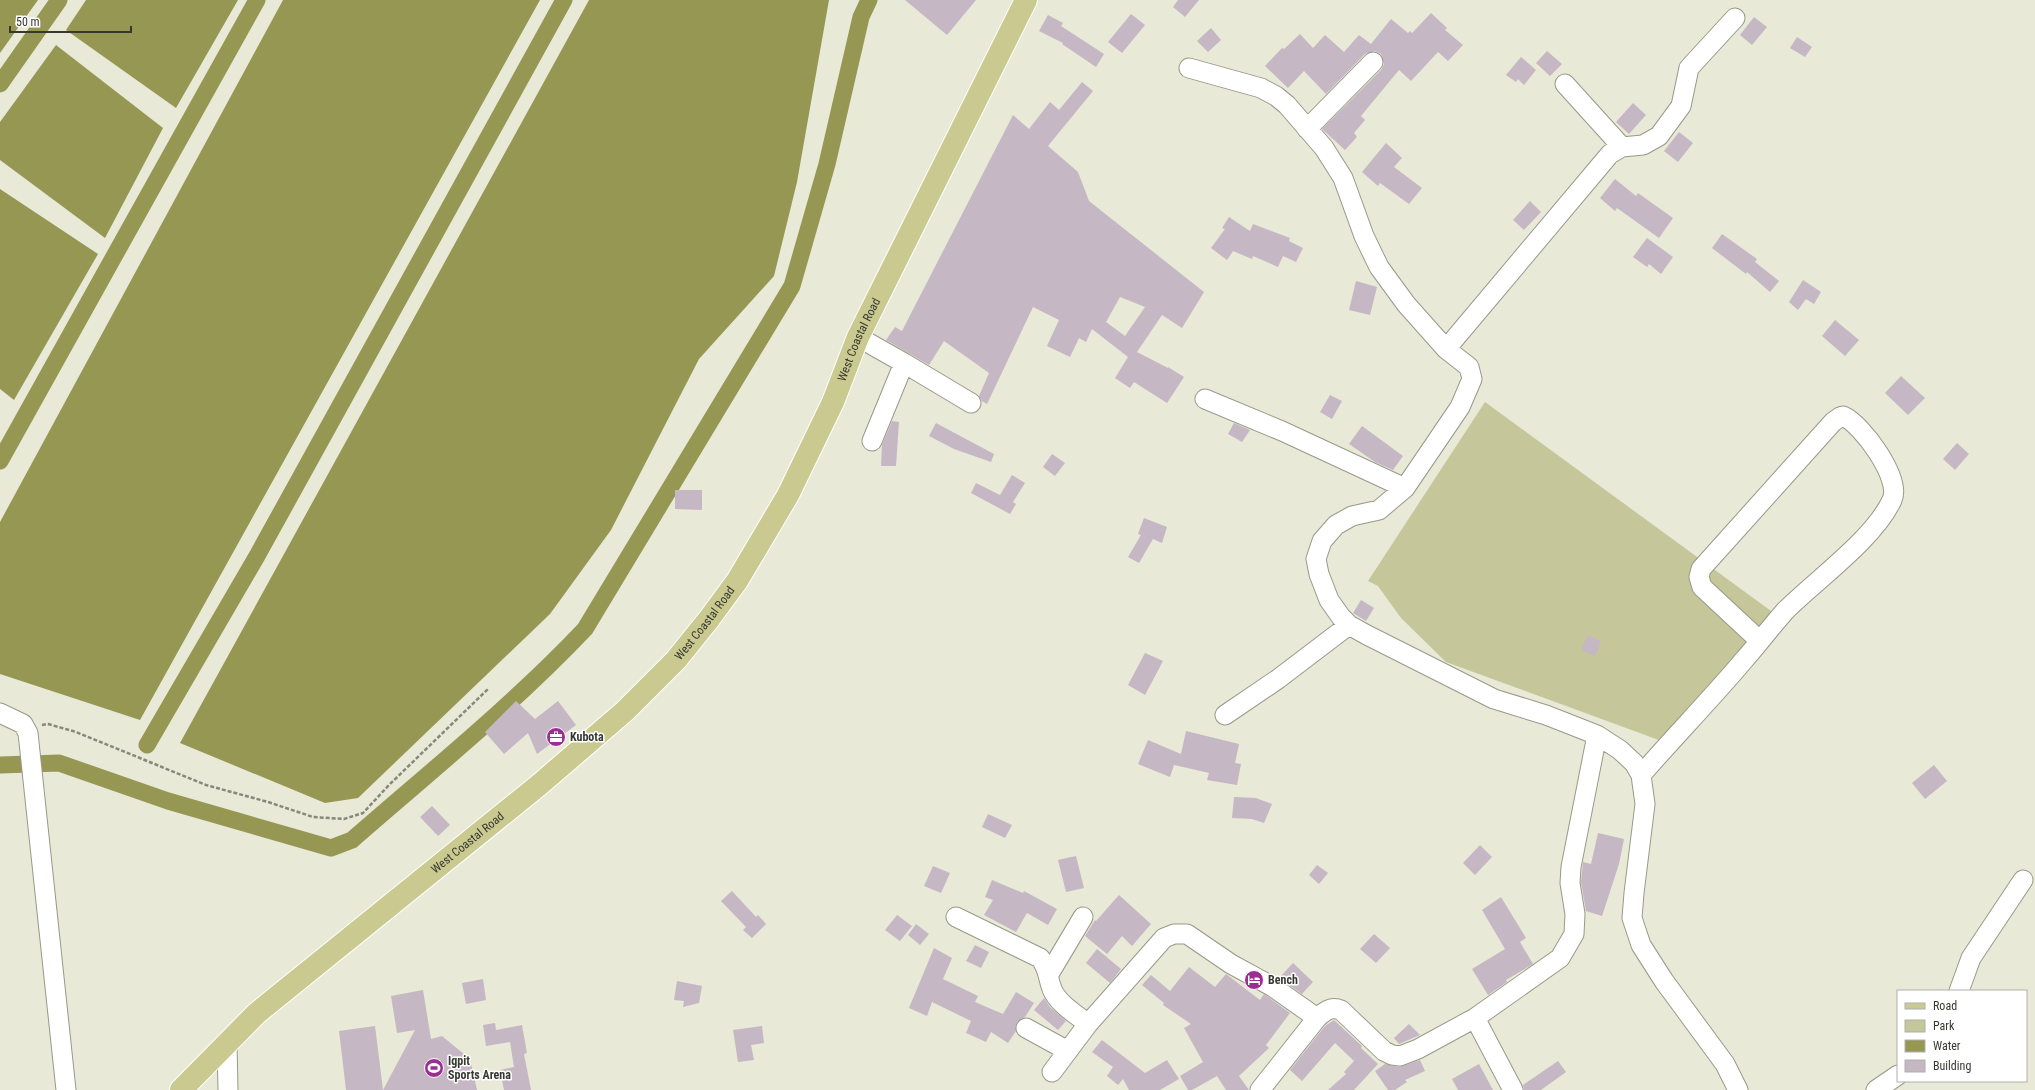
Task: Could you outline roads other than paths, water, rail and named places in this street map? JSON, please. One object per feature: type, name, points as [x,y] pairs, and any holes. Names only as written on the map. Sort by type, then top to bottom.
[{"type":"main road","name":"West Coastal Road","points":[[181,1090],[257,1013],[545,780],[625,712],[676,660],[737,581],[774,520],[834,402],[858,338],[1026,0]]},
{"type":"street","points":[[1446,349],[1610,154],[1622,147],[1643,145],[1658,136],[1681,106],[1689,68],[1735,18]]},
{"type":"street","points":[[1307,129],[1373,62]]},
{"type":"street","points":[[1189,68],[1261,88],[1276,96],[1287,105],[1324,148],[1343,178],[1364,236],[1379,267],[1406,304],[1446,349],[1469,366],[1472,379],[1460,407],[1405,488],[1379,510],[1352,516],[1336,525],[1322,541],[1316,559],[1319,574],[1329,600],[1341,617],[1350,625],[1494,699],[1546,715],[1597,735],[1620,750],[1634,763],[1641,775],[1645,804],[1632,918],[1641,945],[1664,981],[1725,1064],[1738,1090]]},
{"type":"street","points":[[1565,84],[1622,147]]},
{"type":"street","points":[[858,338],[904,363],[971,403]]},
{"type":"street","points":[[872,441],[904,363]]},
{"type":"street","points":[[1205,399],[1282,431],[1405,488]]},
{"type":"street","points":[[1641,775],[1760,641],[1785,612],[1861,541],[1893,499],[1894,484],[1887,466],[1858,429],[1843,416],[1840,416],[1833,422],[1701,569],[1699,576],[1702,587],[1760,641]]},
{"type":"street","points":[[1225,715],[1278,679],[1350,625]]},
{"type":"street","points":[[0,713],[23,724],[26,728],[32,761],[66,1090]]},
{"type":"street","points":[[1260,1090],[1317,1018],[1328,1010],[1334,1008],[1341,1010],[1384,1051],[1392,1055],[1400,1056],[1418,1049],[1476,1018],[1560,958],[1574,934],[1575,914],[1570,883],[1571,867],[1597,735]]},
{"type":"street","points":[[1959,990],[1971,958],[2022,880]]},
{"type":"street","points":[[956,917],[1040,958],[1046,965],[1055,995],[1061,1002],[1088,1024]]},
{"type":"street","points":[[1049,974],[1082,917]]},
{"type":"street","points":[[1052,1072],[1088,1024],[1164,938],[1174,934],[1187,934],[1231,964],[1273,987],[1317,1018]]},
{"type":"street","points":[[1476,1018],[1513,1090]]},
{"type":"street","points":[[1026,1028],[1068,1051]]},
{"type":"street","points":[[227,1043],[228,1090]]},
{"type":"street","points":[[1876,1090],[1897,1076]]},
{"type":"water","points":[[0,0],[38,0],[0,53]]},
{"type":"water","points":[[86,0],[238,0],[176,108],[66,30]]},
{"type":"water","points":[[283,0],[540,0],[140,720],[0,674],[0,522]]},
{"type":"water","points":[[589,0],[829,0],[797,182],[774,276],[699,359],[611,530],[550,614],[358,798],[325,803],[180,743]]},
{"type":"water","points":[[56,45],[163,128],[105,238],[0,160],[0,122]]},
{"type":"water","points":[[0,189],[98,254],[14,400],[0,389]]},
{"type":"waterway","points":[[0,84],[59,0]]},
{"type":"waterway","points":[[0,461],[257,0]]},
{"type":"waterway","points":[[147,745],[257,556],[564,0]]},
{"type":"waterway","points":[[0,765],[59,763],[168,801],[331,848],[352,840],[471,737],[558,657],[585,629],[792,286],[827,164],[861,17],[869,0]]},
{"type":"place","name":"Kubota","points":[[556,737]]},
{"type":"place","name":"Bench","points":[[1254,980]]},
{"type":"place","name":"Igpit Sports Arena","points":[[434,1068]]}]
